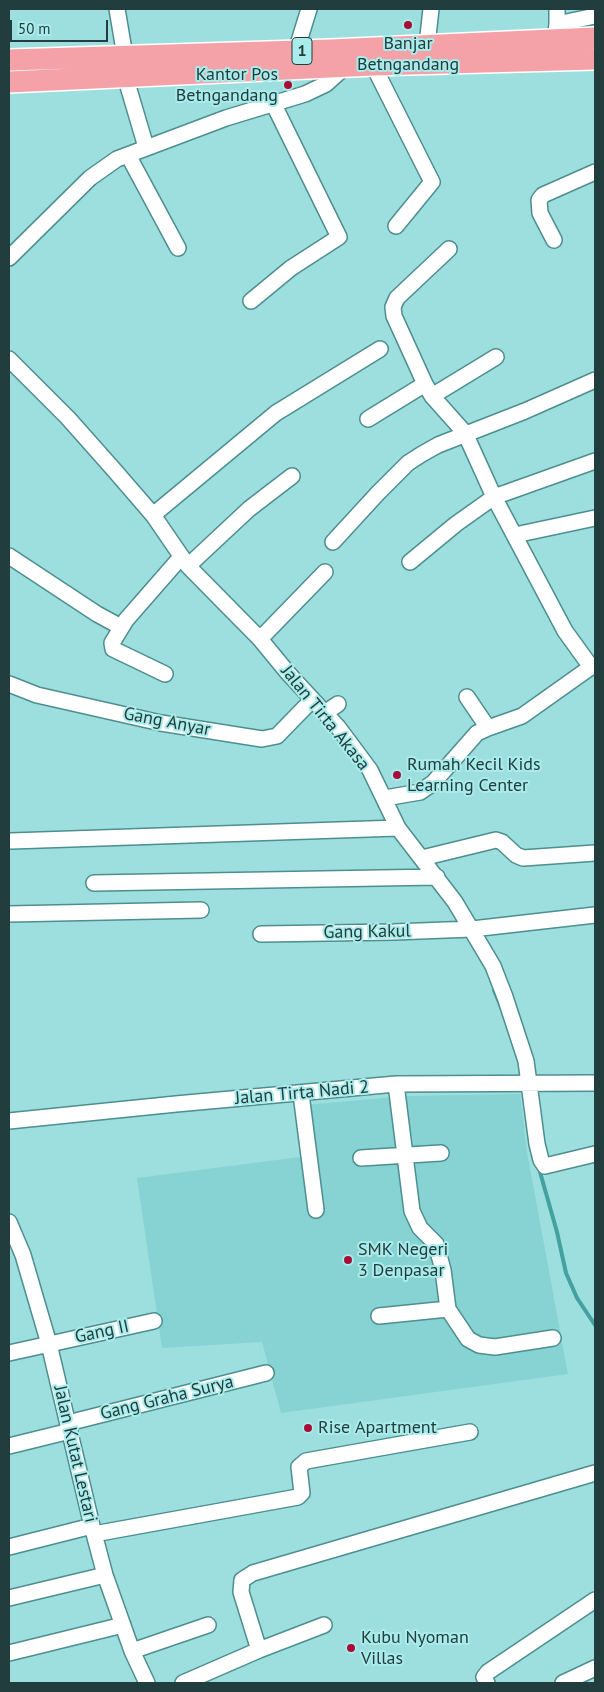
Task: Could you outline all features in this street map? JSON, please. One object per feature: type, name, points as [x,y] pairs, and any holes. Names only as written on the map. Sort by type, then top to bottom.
[{"type":"highway","name":"1","points":[[9,82],[125,66],[296,51],[427,45],[556,24],[595,38]]},
{"type":"highway","name":"1","points":[[9,60],[125,66],[345,67],[595,59]]},
{"type":"street","points":[[118,9],[125,66],[146,148]]},
{"type":"street","points":[[296,51],[309,9]]},
{"type":"street","points":[[427,45],[432,9]]},
{"type":"street","points":[[556,24],[595,16]]},
{"type":"street","points":[[373,65],[432,182],[396,226]]},
{"type":"street","points":[[9,258],[90,178],[117,159],[226,118],[306,94],[326,84],[345,67]]},
{"type":"street","points":[[251,301],[291,268],[339,237],[273,103]]},
{"type":"street","points":[[128,155],[178,248]]},
{"type":"street","points":[[554,240],[540,213],[540,200],[543,195],[593,178]]},
{"type":"street","points":[[385,798],[420,792],[433,783],[477,733],[522,716],[593,667],[565,632],[494,497],[465,433],[429,390],[394,316],[392,307],[397,298],[449,249]]},
{"type":"street","points":[[153,515],[276,413],[380,349]]},
{"type":"street","points":[[368,419],[496,357]]},
{"type":"street","name":"Jalan Tirta Akasa","points":[[9,359],[68,418],[153,515],[184,561],[260,639],[312,700],[338,727],[370,770],[398,828],[437,877],[472,928],[493,966],[526,1061],[537,1144],[541,1160],[545,1166],[595,1154]]},
{"type":"street","points":[[334,542],[408,463],[438,445],[465,433],[525,411],[595,380]]},
{"type":"street","points":[[410,562],[456,524],[494,497],[595,461]]},
{"type":"street","points":[[165,674],[112,648],[113,640],[121,627],[184,561],[292,476]]},
{"type":"street","points":[[515,535],[595,518]]},
{"type":"street","points":[[9,556],[97,614],[121,627]]},
{"type":"street","points":[[260,639],[324,572]]},
{"type":"street","name":"Gang Anyar","points":[[9,684],[38,695],[161,723],[262,739],[277,736],[312,700]]},
{"type":"street","points":[[467,697],[488,728]]},
{"type":"street","points":[[325,713],[338,704]]},
{"type":"street","points":[[11,842],[398,828]]},
{"type":"street","points":[[422,858],[496,840],[502,842],[516,855],[523,858],[595,852]]},
{"type":"street","points":[[94,883],[437,877]]},
{"type":"street","points":[[9,914],[201,910]]},
{"type":"street","name":"Gang Kakul","points":[[261,934],[394,932],[472,928],[595,916]]},
{"type":"street","name":"Jalan Tirta Nadi 2","points":[[9,1121],[396,1084],[595,1083]]},
{"type":"street","points":[[396,1084],[412,1211],[420,1228],[436,1244],[443,1270],[448,1309],[468,1338],[479,1345],[495,1347],[553,1338]]},
{"type":"street","points":[[301,1094],[316,1210]]},
{"type":"street","points":[[361,1158],[441,1153]]},
{"type":"street","name":"Jalan Kutat Lestari","points":[[9,1222],[23,1255],[50,1344],[105,1575],[132,1651],[147,1683]]},
{"type":"street","points":[[379,1316],[448,1309]]},
{"type":"street","name":"Gang II","points":[[9,1354],[154,1321]]},
{"type":"street","name":"Gang Graha Surya","points":[[9,1446],[69,1427],[266,1373]]},
{"type":"street","points":[[9,1547],[93,1530],[298,1497],[302,1492],[300,1467],[306,1461],[470,1432]]},
{"type":"street","points":[[259,1650],[241,1592],[242,1580],[253,1573],[595,1473]]},
{"type":"street","points":[[9,1598],[105,1575]]},
{"type":"street","points":[[487,1683],[484,1678],[488,1672],[595,1600]]},
{"type":"street","points":[[9,1652],[122,1625]]},
{"type":"street","points":[[132,1651],[208,1625]]},
{"type":"street","points":[[183,1683],[259,1650],[324,1625]]},
{"type":"street","points":[[563,1683],[595,1668]]},
{"type":"shaded area","name":"SMK Negeri 3 Denpasar","points":[[520,1094],[527,1152],[568,1374],[281,1413],[262,1342],[162,1348],[137,1178],[300,1157],[294,1106],[405,1096]]},
{"type":"waterway","points":[[494,990],[501,1007]]},
{"type":"waterway","points":[[540,1172],[557,1232],[566,1273],[577,1298],[595,1325]]},
{"type":"place","name":"Banjar Betngandang","points":[[408,25]]},
{"type":"place","name":"Kantor Pos Betngandang","points":[[288,85]]},
{"type":"place","name":"Rumah Kecil Kids Learning Center","points":[[397,775]]},
{"type":"place","name":"SMK Negeri 3 Denpasar","points":[[348,1260]]},
{"type":"place","name":"Rise Apartment","points":[[308,1428]]},
{"type":"place","name":"Kubu Nyoman Villas","points":[[351,1648]]}]
